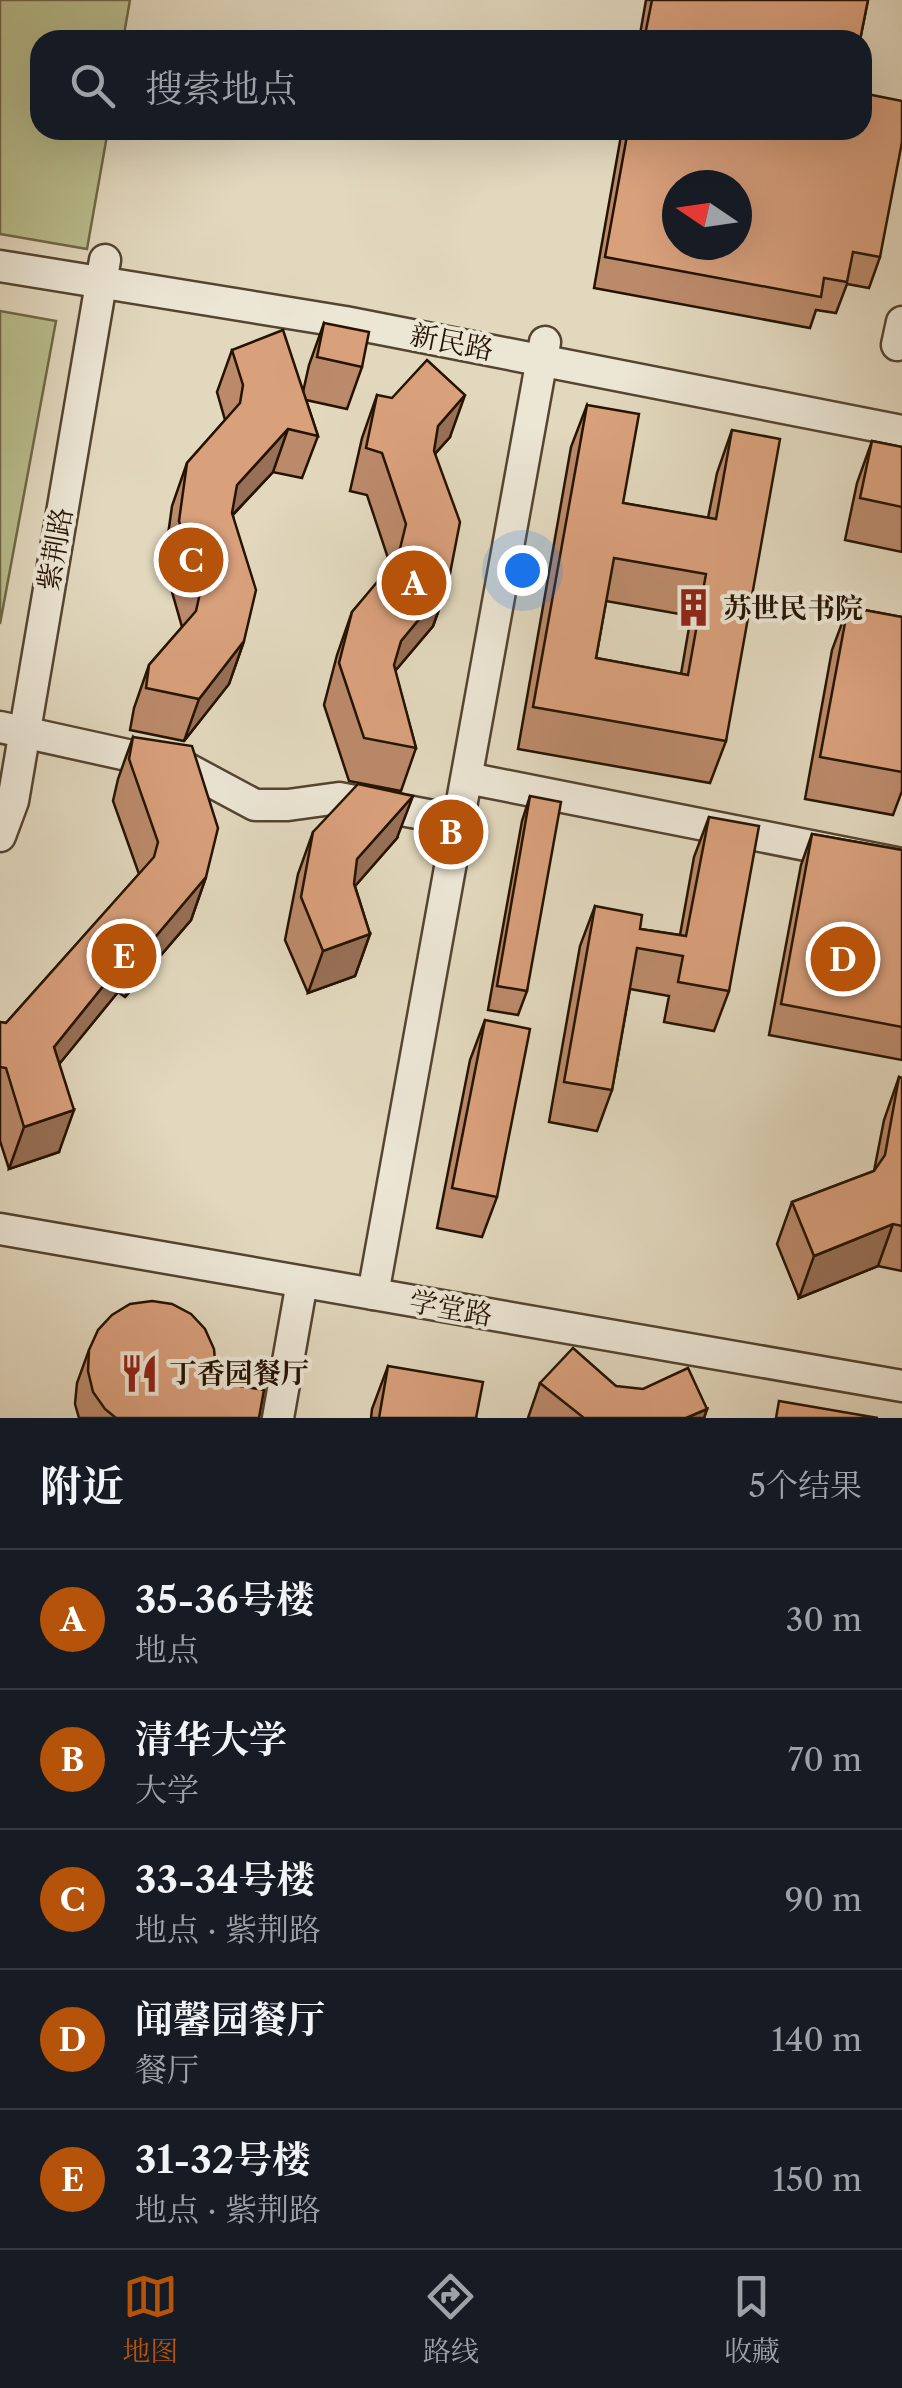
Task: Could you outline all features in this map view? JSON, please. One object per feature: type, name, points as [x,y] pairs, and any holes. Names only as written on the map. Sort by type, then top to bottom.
[{"type":"street","name":"新民路","points":[[0,266],[103,272],[345,322],[544,351],[902,430]]},
{"type":"street","name":"紫荆路","points":[[0,836],[13,801],[12,729],[103,272]]},
{"type":"street","points":[[373,1294],[544,351]]},
{"type":"street","points":[[12,729],[186,768],[255,806],[339,798],[459,820]]},
{"type":"street","points":[[466,778],[902,864]]},
{"type":"street","name":"学堂路","points":[[0,1230],[902,1386]]},
{"type":"street","points":[[278,1418],[302,1282]]},
{"type":"green space","points":[[0,0],[130,0],[125,30],[30,30],[30,140],[106,140],[87,249],[0,234]]},
{"type":"green space","points":[[0,311],[56,321],[0,624]]},
{"type":"building","points":[[652,0],[868,0],[862,30],[646,30]]},
{"type":"building","points":[[872,95],[902,101],[902,142],[880,257],[853,252],[847,282],[824,278],[821,297],[605,257],[626,140],[872,140]]},
{"type":"building","points":[[324,323],[369,332],[362,367],[317,357]]},
{"type":"building","points":[[283,330],[318,436],[288,429],[237,485],[232,513],[256,590],[244,641],[199,699],[146,688],[149,665],[196,611],[200,593],[179,521],[187,463],[240,403],[243,385],[232,350]]},
{"type":"building","points":[[427,360],[465,395],[438,426],[434,451],[460,522],[448,584],[401,641],[394,665],[416,748],[364,738],[339,663],[352,612],[398,557],[406,524],[382,453],[366,448],[377,395],[392,398]]},
{"type":"building","name":"苏世民书院","points":[[587,405],[639,414],[623,503],[716,519],[732,430],[780,439],[726,741],[533,707]],"holes":[[[614,558],[706,574],[688,675],[596,658]]]},
{"type":"building","points":[[872,441],[902,447],[902,507],[860,498]]},
{"type":"building","points":[[848,607],[902,617],[902,772],[820,757]]},
{"type":"building","points":[[133,737],[192,746],[218,828],[206,877],[140,955],[133,949],[54,1047],[74,1110],[24,1127],[6,1068],[0,1067],[0,1022],[6,1023],[154,857],[158,842],[129,759]]},
{"type":"building","points":[[358,784],[413,796],[357,859],[354,884],[370,934],[323,951],[301,897],[313,832]]},
{"type":"building","points":[[530,796],[561,802],[527,991],[497,986]]},
{"type":"building","points":[[709,817],[759,826],[729,991],[678,982],[683,956],[637,948],[612,1090],[564,1082],[595,906],[642,915],[640,929],[686,936]]},
{"type":"building","points":[[812,834],[902,850],[902,1027],[781,1004]]},
{"type":"building","points":[[485,1020],[530,1029],[497,1197],[452,1188]]},
{"type":"building","points":[[899,1077],[902,1226],[893,1224],[814,1256],[792,1202],[874,1171],[885,1155]]},
{"type":"building","points":[[130,1304],[172,1304],[191,1314],[205,1329],[214,1349],[217,1382],[264,1390],[259,1418],[116,1418],[105,1409],[93,1392],[89,1350],[98,1330],[112,1315]]},
{"type":"building","points":[[573,1348],[616,1386],[643,1389],[688,1368],[707,1409],[686,1418],[584,1418],[540,1383]]},
{"type":"building","points":[[388,1366],[483,1382],[476,1418],[379,1418]]},
{"type":"building","points":[[779,1401],[878,1418],[776,1418]]},
{"type":"place","name":"33-34号楼","points":[[191,560]]},
{"type":"place","name":"35-36号楼","points":[[414,583]]},
{"type":"place","name":"苏世民书院","points":[[693,608]]},
{"type":"place","name":"清华大学","points":[[451,832]]},
{"type":"place","name":"31-32号楼","points":[[124,956]]},
{"type":"place","name":"闻馨园餐厅","points":[[843,959]]},
{"type":"place","name":"丁香园餐厅","points":[[139,1373]]}]
